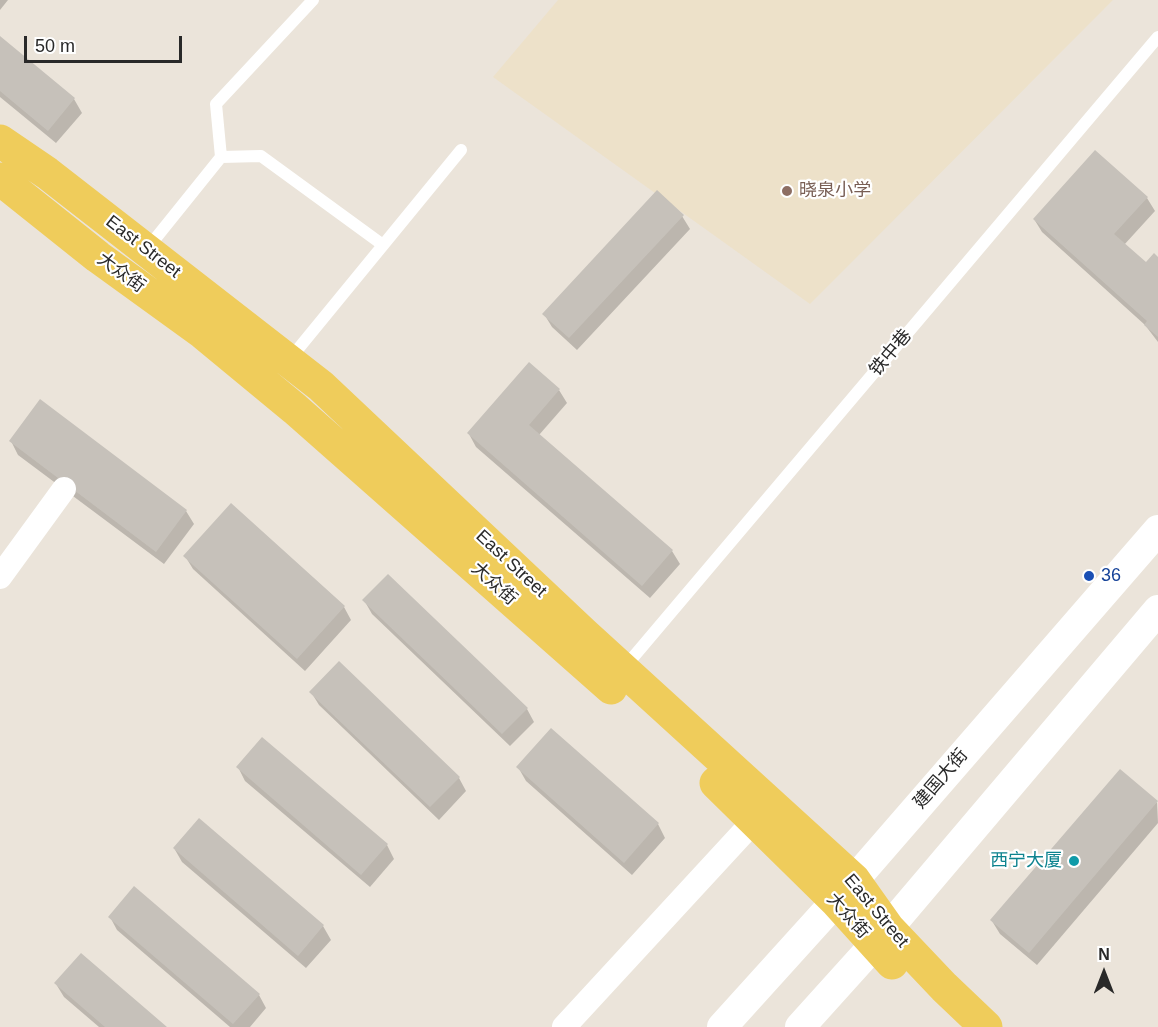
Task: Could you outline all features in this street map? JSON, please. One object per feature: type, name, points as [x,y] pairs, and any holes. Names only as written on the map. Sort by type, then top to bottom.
[{"type":"main road","name":"East Street","points":[[0,141],[47,173],[321,386],[624,669],[845,890],[881,936],[986,1027]]},
{"type":"main road","name":"大众街","points":[[0,179],[98,257],[203,333],[295,409],[706,772],[754,821],[845,890]]},
{"type":"main road","name":"大众街","points":[[881,936],[954,1027]]},
{"type":"street","points":[[0,577],[64,489]]},
{"type":"street","name":"建国大街","points":[[722,1027],[845,890],[1158,530]]},
{"type":"street","points":[[800,1027],[881,936],[1158,610]]},
{"type":"street","points":[[564,1027],[754,821]]},
{"type":"lane","points":[[147,250],[221,157],[216,104],[313,0]]},
{"type":"lane","name":"铁中巷","points":[[624,669],[1158,37]]},
{"type":"lane","points":[[288,361],[461,150]]},
{"type":"lane","points":[[221,157],[261,156],[383,245]]},
{"type":"shaded area","name":"晓泉小学","points":[[558,0],[1113,0],[810,304],[493,77]]},
{"type":"building","points":[[0,36],[75,98],[48,131],[0,91]]},
{"type":"building","points":[[1095,150],[1148,197],[1114,234],[1146,262],[1154,253],[1158,257],[1158,337],[1144,325],[1147,321],[1033,219]]},
{"type":"building","points":[[657,190],[684,215],[569,338],[542,314]]},
{"type":"building","points":[[529,362],[560,389],[529,425],[673,550],[642,586],[467,433]]},
{"type":"building","points":[[40,399],[187,510],[156,552],[9,441]]},
{"type":"building","points":[[231,503],[345,606],[297,659],[183,556]]},
{"type":"building","points":[[388,574],[528,708],[502,734],[362,600]]},
{"type":"building","points":[[339,661],[460,777],[430,807],[309,692]]},
{"type":"building","points":[[551,728],[659,823],[624,863],[516,767]]},
{"type":"building","points":[[262,737],[388,844],[361,875],[236,767]]},
{"type":"building","name":"西宁大厦","points":[[1120,769],[1158,801],[1029,953],[990,920]]},
{"type":"building","points":[[199,818],[324,925],[298,956],[173,848]]},
{"type":"building","points":[[134,886],[260,994],[233,1024],[108,917]]},
{"type":"building","points":[[81,953],[167,1027],[105,1027],[54,983]]},
{"type":"place","name":"晓泉小学","points":[[787,191]]},
{"type":"place","name":"36","points":[[1089,576]]},
{"type":"place","name":"西宁大厦","points":[[1074,861]]}]
